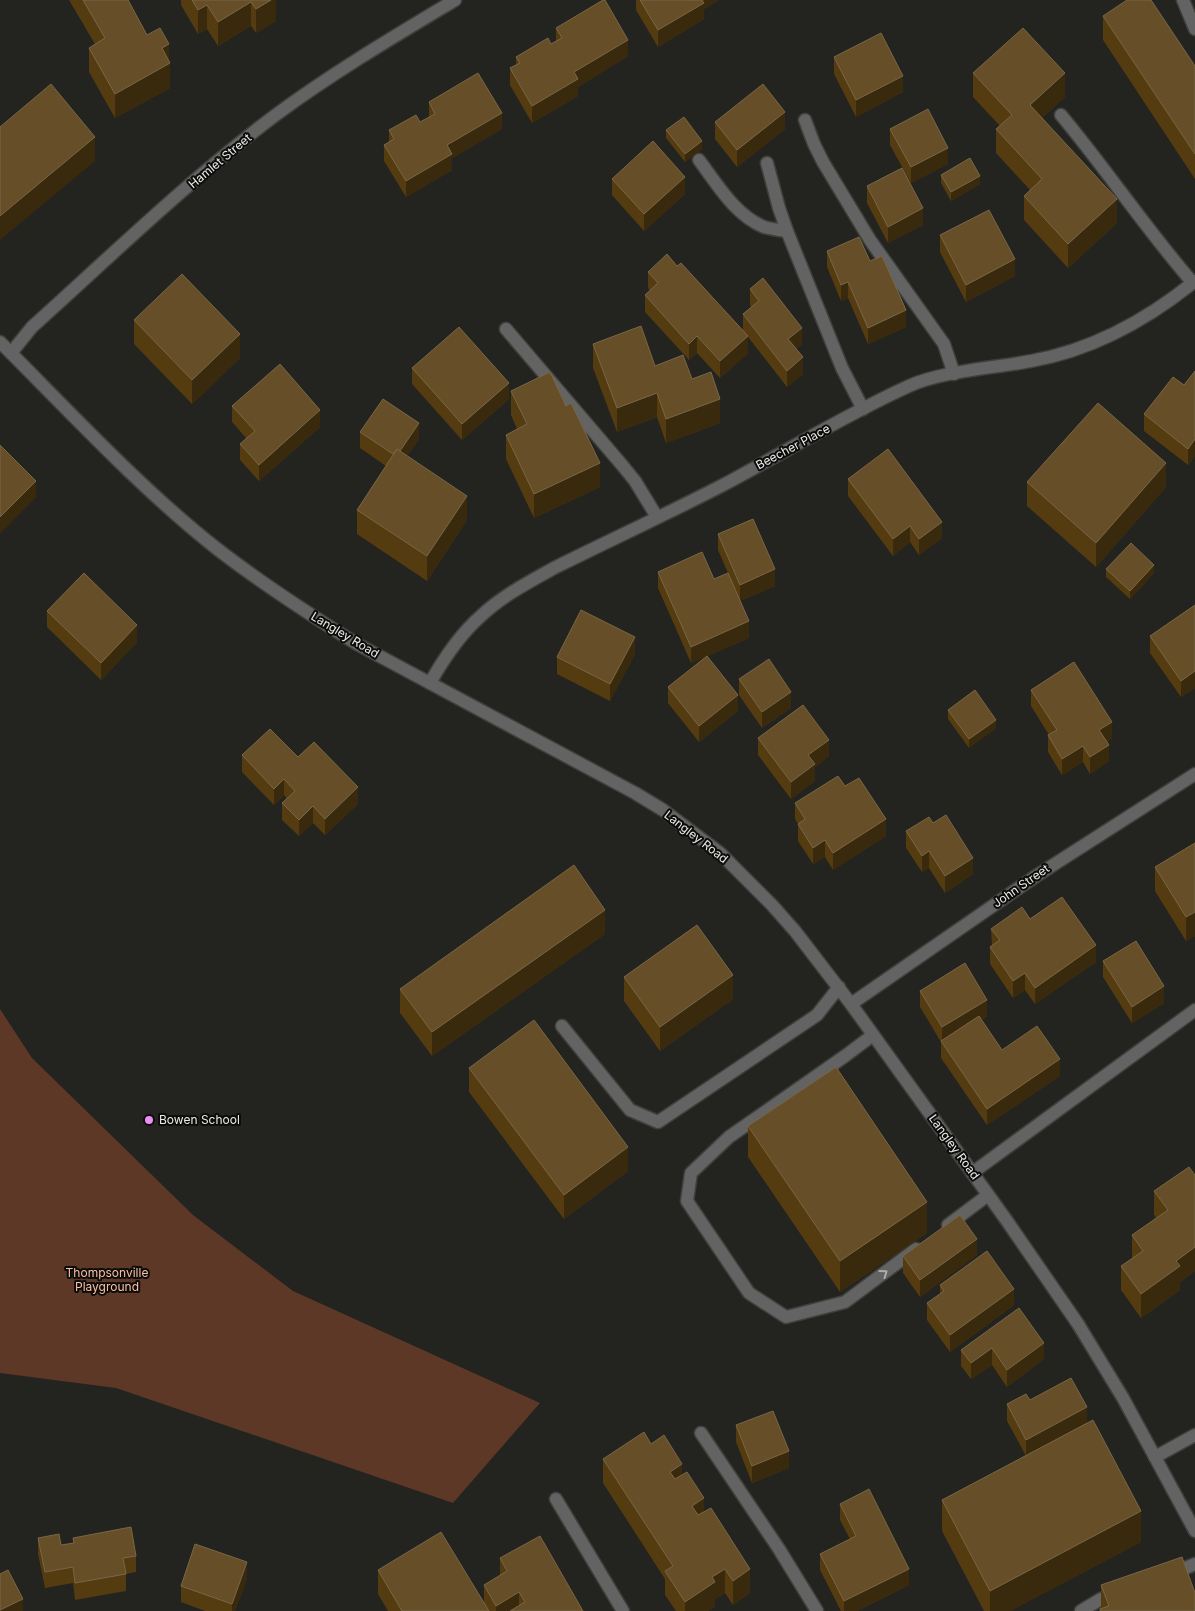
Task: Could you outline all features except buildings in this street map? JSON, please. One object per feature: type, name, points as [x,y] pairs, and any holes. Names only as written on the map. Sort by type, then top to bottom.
[{"type":"street","name":"Hamlet Street","points":[[11,354],[32,327],[226,154],[335,73],[455,0]]},
{"type":"street","points":[[1183,0],[1195,29]]},
{"type":"street","points":[[1061,115],[1105,170],[1147,228],[1194,282]]},
{"type":"street","points":[[805,120],[823,162],[870,240],[944,344],[954,374]]},
{"type":"street","points":[[699,160],[728,198],[752,221],[766,227],[787,232]]},
{"type":"street","points":[[767,164],[787,232],[842,368],[864,409]]},
{"type":"street","name":"Beecher Place","points":[[430,683],[444,660],[482,614],[554,568],[721,486],[911,385],[954,374],[1034,361],[1102,340],[1150,313],[1194,282]]},
{"type":"street","points":[[506,328],[635,481],[657,517]]},
{"type":"street","name":"Langley Road","points":[[0,342],[148,488],[216,548],[323,623],[357,644],[636,793],[689,829],[720,853],[772,905],[839,987],[988,1195],[1088,1340],[1123,1398],[1195,1531]]},
{"type":"street","name":"John Street","points":[[851,1004],[1036,876],[1195,774]]},
{"type":"street","points":[[562,1026],[630,1110],[658,1122],[817,1015],[839,987]]},
{"type":"street","points":[[972,1173],[1195,1010]]},
{"type":"street","points":[[873,1035],[838,1062],[729,1137],[691,1173],[687,1201],[748,1293],[786,1317],[845,1302],[923,1244]]},
{"type":"street","points":[[939,1232],[988,1195]]},
{"type":"street","points":[[701,1433],[818,1611]]},
{"type":"street","points":[[1155,1457],[1195,1435]]},
{"type":"street","points":[[556,1499],[623,1611]]},
{"type":"street","points":[[1162,1577],[1195,1564]]},
{"type":"street","points":[[1081,1611],[1100,1599],[1127,1589]]},
{"type":"green space","name":"Thompsonville Playground","points":[[0,1009],[32,1058],[193,1215],[293,1291],[540,1403],[453,1503],[116,1388],[0,1373]]},
{"type":"place","name":"Bowen School","points":[[149,1120]]}]
